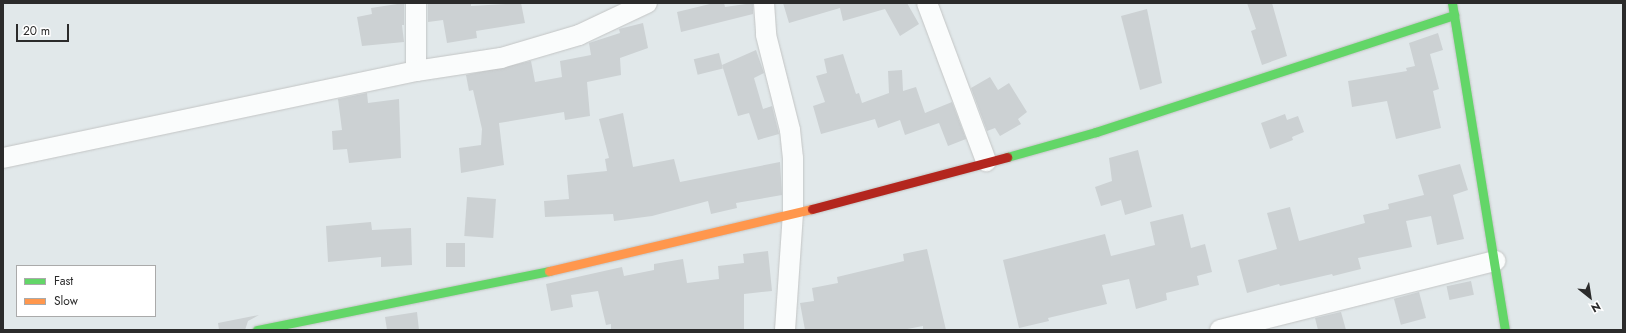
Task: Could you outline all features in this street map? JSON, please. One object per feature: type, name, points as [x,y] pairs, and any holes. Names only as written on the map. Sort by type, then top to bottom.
[{"type":"street","points":[[416,3],[416,71]]},
{"type":"street","points":[[3,158],[416,71],[501,58],[579,34],[647,3]]},
{"type":"street","points":[[764,3],[766,34],[790,130],[793,213],[785,330]]},
{"type":"street","points":[[927,3],[986,161]]},
{"type":"street","points":[[1452,3],[1505,330]]},
{"type":"street","points":[[257,330],[578,265],[887,191],[986,161],[1103,130],[1454,15]]},
{"type":"street","points":[[1220,330],[1495,261]]},
{"type":"building","points":[[404,3],[404,25],[402,25],[404,42],[362,46],[357,17],[372,14],[371,8]]},
{"type":"building","points":[[428,3],[471,3],[471,6],[521,3],[525,23],[476,31],[477,38],[447,43],[443,20],[428,22]]},
{"type":"building","points":[[714,3],[724,3],[725,7],[753,3],[753,14],[681,32],[677,12]]},
{"type":"building","points":[[783,3],[907,3],[919,24],[900,36],[885,9],[843,21],[840,8],[789,23]]},
{"type":"building","points":[[1247,3],[1272,3],[1287,56],[1262,65],[1251,31],[1256,29]]},
{"type":"building","points":[[1147,9],[1162,83],[1140,90],[1121,16]]},
{"type":"building","points":[[643,23],[648,48],[620,58],[621,75],[587,82],[590,116],[565,120],[564,112],[499,123],[504,165],[461,173],[459,148],[481,145],[482,129],[473,90],[469,91],[466,75],[531,61],[535,82],[562,77],[560,61],[591,55],[589,43],[620,33],[619,29]]},
{"type":"building","points":[[1438,33],[1443,50],[1430,54],[1439,89],[1433,91],[1441,128],[1396,139],[1387,101],[1352,107],[1348,81],[1407,71],[1406,68],[1415,66],[1409,43]]},
{"type":"building","points":[[756,50],[764,73],[754,78],[763,109],[772,106],[779,134],[758,140],[749,113],[738,116],[722,65]]},
{"type":"building","points":[[719,53],[723,69],[698,75],[694,59]]},
{"type":"building","points":[[843,54],[856,94],[859,93],[862,103],[889,93],[888,71],[902,70],[903,91],[916,87],[925,113],[952,102],[966,139],[948,146],[939,123],[905,135],[900,120],[878,128],[875,119],[821,134],[813,106],[825,102],[816,76],[827,73],[824,59]]},
{"type":"building","points":[[990,77],[998,90],[1009,83],[1027,112],[1018,119],[1021,124],[1000,136],[995,128],[987,131],[971,88]]},
{"type":"building","points":[[367,93],[368,103],[399,99],[401,158],[349,163],[347,149],[333,150],[332,131],[342,130],[338,99]]},
{"type":"building","points":[[623,113],[633,167],[674,159],[680,182],[780,162],[782,195],[736,203],[737,208],[711,214],[708,201],[652,216],[614,221],[613,214],[545,217],[544,201],[569,199],[567,175],[607,171],[605,159],[609,158],[599,119]]},
{"type":"building","points":[[1285,114],[1287,120],[1298,116],[1304,132],[1292,137],[1293,140],[1270,149],[1261,123]]},
{"type":"building","points":[[1138,150],[1152,207],[1125,215],[1121,200],[1101,206],[1095,187],[1112,181],[1109,158]]},
{"type":"building","points":[[1460,164],[1468,190],[1453,195],[1464,239],[1437,245],[1431,216],[1406,221],[1412,247],[1358,258],[1361,269],[1280,286],[1279,284],[1247,293],[1238,260],[1277,249],[1267,213],[1290,207],[1299,241],[1365,223],[1363,215],[1389,209],[1388,204],[1424,195],[1418,175]]},
{"type":"building","points":[[467,197],[496,199],[493,238],[464,236]]},
{"type":"building","points":[[1183,214],[1191,248],[1205,244],[1212,272],[1197,276],[1199,285],[1166,293],[1167,300],[1136,309],[1129,279],[1102,285],[1107,304],[1048,318],[1049,321],[1019,328],[1003,260],[1105,234],[1111,256],[1155,245],[1150,222]]},
{"type":"building","points":[[371,222],[372,230],[411,228],[412,265],[381,267],[381,257],[328,262],[326,226]]},
{"type":"building","points":[[446,243],[465,243],[465,267],[446,267]]},
{"type":"building","points":[[927,249],[946,330],[923,330],[923,326],[902,330],[805,330],[800,303],[814,301],[812,288],[838,283],[837,277],[904,261],[903,254]]},
{"type":"building","points":[[768,251],[772,291],[744,294],[744,330],[611,330],[611,324],[606,325],[598,291],[571,295],[573,307],[551,311],[546,284],[622,267],[624,276],[654,270],[654,264],[683,259],[687,283],[719,279],[718,266],[744,263],[743,254]]},
{"type":"building","points":[[1471,281],[1474,295],[1449,300],[1447,286]]},
{"type":"building","points":[[1419,292],[1426,318],[1401,325],[1394,299]]},
{"type":"building","points":[[417,312],[419,330],[387,330],[385,317]]},
{"type":"building","points":[[1341,312],[1346,330],[1318,330],[1315,318]]},
{"type":"building","points":[[259,315],[248,321],[245,330],[219,330],[218,323]]},
{"type":"traffic: fast","points":[[1452,3],[1505,330]]},
{"type":"traffic: fast","points":[[1007,157],[1096,132],[1454,15]]},
{"type":"traffic: fast","points":[[257,330],[549,271]]},
{"type":"traffic: slow","points":[[549,271],[812,209]]},
{"type":"traffic: jam","points":[[812,209],[1007,157]]}]
